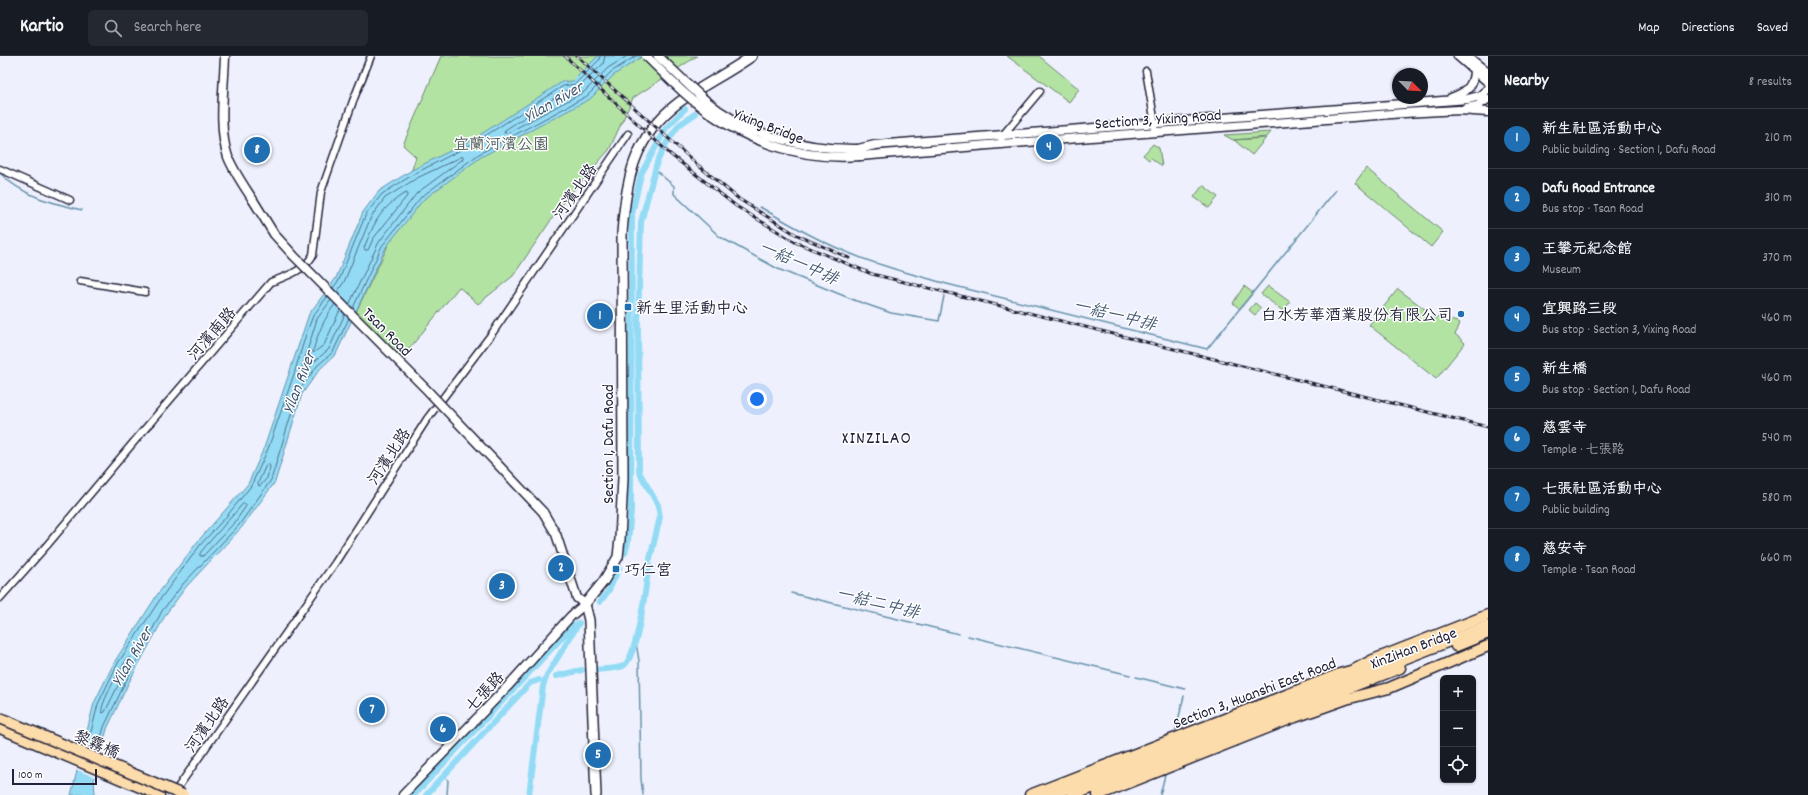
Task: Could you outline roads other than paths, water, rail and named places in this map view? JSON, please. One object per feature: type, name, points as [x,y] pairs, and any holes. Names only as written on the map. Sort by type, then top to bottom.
[{"type":"main road","name":"Section 1, Dafu Road","points":[[584,604],[603,582],[618,557],[620,539],[623,478],[622,233],[625,195],[630,172],[649,133],[657,121],[682,100],[752,56]]},
{"type":"main road","points":[[584,604],[588,620],[596,795]]},
{"type":"main road","name":"Section 3, Huanshi East Road","points":[[1073,795],[1351,679],[1373,660],[1488,615]]},
{"type":"main road","name":"XinZiHan Bridge","points":[[1351,679],[1488,626]]},
{"type":"main road","name":"XinZiHan Bridge","points":[[1351,679],[1488,633]]},
{"type":"main road","points":[[1098,795],[1295,717],[1346,699],[1389,688],[1488,646]]},
{"type":"main road","name":"Section 3, Huanshi East Road","points":[[1030,795],[1333,676],[1351,679]]},
{"type":"main road","name":"Section 3, Huanshi East Road","points":[[1050,795],[1186,744],[1351,679]]},
{"type":"main road","name":"黎霧橋","points":[[0,718],[183,795]]},
{"type":"main road","name":"黎霧橋","points":[[0,728],[159,795]]},
{"type":"street","name":"Tsan Road","points":[[225,56],[224,140],[228,158],[274,234],[426,389],[543,512],[556,534],[577,598],[584,604]]},
{"type":"street","name":"河濱南路","points":[[0,598],[48,544],[271,282],[294,273],[308,264],[313,255],[321,192],[370,56]]},
{"type":"street","name":"Yixing Bridge","points":[[646,56],[695,102],[735,129],[779,148],[822,157],[859,152]]},
{"type":"street","name":"Yixing Bridge","points":[[658,56],[706,101],[743,124],[780,139],[808,146],[859,152]]},
{"type":"street","points":[[1458,56],[1488,82]]},
{"type":"street","points":[[1468,56],[1488,73]]},
{"type":"street","name":"Section 3, Yixing Road","points":[[1445,101],[1467,90],[1472,85],[1474,70]]},
{"type":"street","points":[[1146,71],[1155,124],[1152,133]]},
{"type":"street","name":"Section 3, Yixing Road","points":[[859,152],[875,145],[1474,99],[1488,89]]},
{"type":"street","points":[[1000,144],[1003,135],[1040,91]]},
{"type":"street","name":"Section 3, Yixing Road","points":[[1459,110],[1477,106],[1488,99]]},
{"type":"street","name":"Section 3, Yixing Road","points":[[859,152],[1000,144],[1459,110],[1488,112]]},
{"type":"street","name":"河濱北路","points":[[173,795],[335,563],[427,420],[493,332],[628,134]]},
{"type":"street","points":[[0,169],[70,200]]},
{"type":"street","points":[[80,281],[145,292]]},
{"type":"street","name":"七張路","points":[[403,795],[508,686],[571,616],[584,604]]},
{"type":"water","name":"Yilan River","points":[[598,56],[643,56],[614,75],[590,99],[481,157],[423,200],[386,247],[336,354],[320,369],[302,394],[275,482],[242,527],[186,587],[166,614],[128,684],[107,729],[94,778],[95,795],[71,795],[94,703],[115,661],[157,595],[198,541],[248,484],[264,448],[309,314],[336,278],[363,212],[379,191],[412,170],[472,140],[562,82],[573,81]]},
{"type":"waterway","points":[[625,553],[628,542],[631,510],[632,214],[641,174],[666,128],[685,109]]},
{"type":"waterway","points":[[650,559],[660,517],[658,505],[639,472],[638,322],[641,222],[657,162],[667,142],[679,125],[695,114]]},
{"type":"waterway","name":"一結一中排","points":[[654,169],[674,186],[674,194],[720,237],[778,269],[854,300],[891,313],[939,321],[944,296]]},
{"type":"waterway","points":[[0,173],[18,188],[38,198],[82,210]]},
{"type":"waterway","name":"一結一中排","points":[[947,284],[1207,349],[1336,190]]},
{"type":"waterway","points":[[760,207],[805,232],[852,255],[893,269],[947,284]]},
{"type":"waterway","points":[[595,670],[621,667],[628,660],[637,636],[649,565]]},
{"type":"waterway","points":[[600,602],[609,590],[619,568]]},
{"type":"waterway","name":"一結二中排","points":[[791,593],[959,634]]},
{"type":"waterway","points":[[414,795],[573,626],[579,623]]},
{"type":"waterway","points":[[529,795],[543,686],[547,675],[579,623]]},
{"type":"waterway","name":"一結二中排","points":[[968,636],[1130,675]]},
{"type":"waterway","points":[[636,642],[639,661],[641,779],[643,795]]},
{"type":"waterway","points":[[556,676],[582,670]]},
{"type":"waterway","name":"一結二中排","points":[[1136,677],[1185,689]]},
{"type":"waterway","points":[[426,795],[530,683],[539,680]]},
{"type":"waterway","name":"一結二中排","points":[[1175,733],[1184,696]]},
{"type":"waterway","name":"一結二中排","points":[[1160,795],[1165,775]]},
{"type":"waterway","points":[[444,776],[448,780],[447,795]]},
{"type":"railway","points":[[565,56],[670,154],[736,206],[795,242],[872,274],[1488,427]]},
{"type":"railway","points":[[577,56],[699,166],[739,199],[795,234],[849,258]]},
{"type":"place","name":"宜興路三段","points":[[1049,147]]},
{"type":"place","name":"慈安寺","points":[[257,150]]},
{"type":"place","name":"新生里活動中心","points":[[628,307]]},
{"type":"place","name":"白水芳華酒業股份有限公司","points":[[1461,314]]},
{"type":"place","name":"新生社區活動中心","points":[[600,316]]},
{"type":"place","name":"Dafu Road Entrance","points":[[561,568]]},
{"type":"place","name":"巧仁宮","points":[[616,569]]},
{"type":"place","name":"王攀元紀念館","points":[[502,586]]},
{"type":"place","name":"七張社區活動中心","points":[[372,710]]},
{"type":"place","name":"慈雲寺","points":[[443,729]]},
{"type":"place","name":"新生橋","points":[[598,755]]},
{"type":"district","name":"XINZILAO","points":[[877,437]]},
{"type":"park label","name":"宜蘭河濱公園","points":[[501,143]]}]
